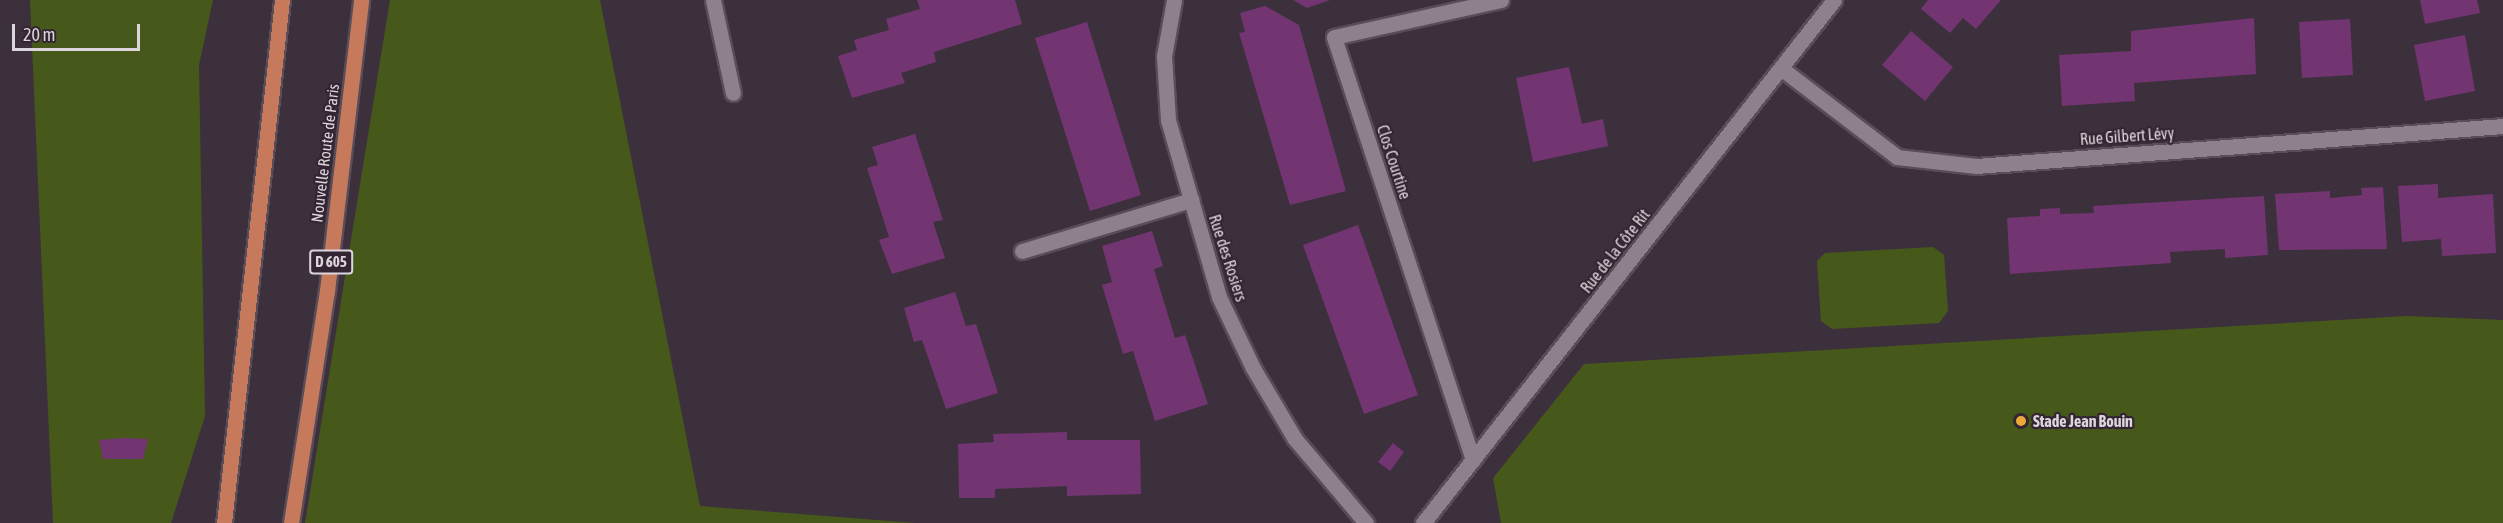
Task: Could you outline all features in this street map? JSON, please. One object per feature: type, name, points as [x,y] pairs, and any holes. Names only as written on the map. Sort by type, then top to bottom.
[{"type":"main road","points":[[224,523],[282,0]]},
{"type":"main road","name":"Nouvelle Route de Paris","points":[[291,523],[327,291],[362,0]]},
{"type":"street","points":[[713,0],[733,93]]},
{"type":"street","name":"Rue des Rosiers","points":[[1174,0],[1164,56],[1168,120],[1219,297],[1253,368],[1295,440],[1366,523]]},
{"type":"street","name":"Clos Courtine","points":[[1473,460],[1334,38],[1501,0]]},
{"type":"street","name":"Rue de la Côte Rit","points":[[1424,523],[1834,0]]},
{"type":"street","name":"Rue Gilbert Lévy","points":[[1782,69],[1897,157],[1976,165],[2503,126]]},
{"type":"street","points":[[1022,251],[1191,200]]},
{"type":"green space","points":[[30,0],[213,0],[199,65],[205,416],[171,523],[53,523]]},
{"type":"green space","points":[[390,0],[600,0],[700,506],[915,523],[305,523]]},
{"type":"green space","points":[[1933,247],[1944,255],[1948,311],[1939,323],[1832,329],[1821,321],[1817,261],[1825,253]]},
{"type":"green space","name":"Stade Jean Bouin","points":[[2407,316],[2503,320],[2503,523],[1501,523],[1493,478],[1584,364]]},
{"type":"building","points":[[917,0],[1015,0],[1022,24],[934,52],[936,62],[901,73],[905,83],[852,98],[838,56],[857,50],[854,40],[889,30],[886,19],[920,9]]},
{"type":"building","points":[[1293,0],[1330,0],[1307,8]]},
{"type":"building","points":[[1928,0],[2001,0],[1976,29],[1963,18],[1950,33],[1921,9]]},
{"type":"building","points":[[2420,0],[2477,0],[2480,13],[2425,24]]},
{"type":"building","points":[[1265,6],[1299,25],[1346,191],[1290,205],[1239,33],[1245,32],[1240,13]]},
{"type":"building","points":[[2254,18],[2256,74],[2134,83],[2135,101],[2062,106],[2059,55],[2131,51],[2131,31]]},
{"type":"building","points":[[2350,19],[2353,75],[2302,78],[2299,22]]},
{"type":"building","points":[[1087,22],[1141,195],[1090,211],[1035,38]]},
{"type":"building","points":[[1911,31],[1953,67],[1925,101],[1882,65]]},
{"type":"building","points":[[2465,35],[2475,91],[2425,101],[2414,45]]},
{"type":"building","points":[[1569,67],[1582,124],[1603,119],[1608,146],[1533,162],[1516,78]]},
{"type":"building","points":[[915,134],[943,220],[933,222],[945,258],[892,274],[879,240],[889,237],[867,168],[878,165],[872,147]]},
{"type":"building","points":[[2438,184],[2438,198],[2493,194],[2496,253],[2442,256],[2441,239],[2402,242],[2398,186]]},
{"type":"building","points":[[2383,187],[2387,249],[2279,250],[2275,194],[2330,191],[2330,198],[2362,195],[2361,188]]},
{"type":"building","points":[[2264,196],[2268,255],[2225,258],[2225,249],[2170,252],[2171,263],[2010,274],[2007,218],[2040,216],[2040,209],[2060,208],[2060,214],[2094,213],[2093,206]]},
{"type":"building","points":[[1358,225],[1418,395],[1364,414],[1303,245]]},
{"type":"building","points":[[1152,231],[1163,266],[1154,269],[1175,338],[1185,335],[1208,404],[1155,421],[1133,351],[1123,354],[1102,285],[1112,282],[1102,246]]},
{"type":"building","points":[[955,292],[966,326],[976,324],[998,393],[946,409],[922,340],[914,342],[904,308]]},
{"type":"building","points":[[1067,432],[1067,440],[1140,440],[1141,494],[1067,496],[1067,486],[995,489],[995,498],[959,498],[958,444],[994,442],[993,434]]},
{"type":"building","points":[[148,439],[143,459],[103,459],[99,440]]},
{"type":"building","points":[[1393,443],[1404,452],[1390,471],[1378,462]]},
{"type":"place","name":"Stade Jean Bouin","points":[[2021,421]]}]
